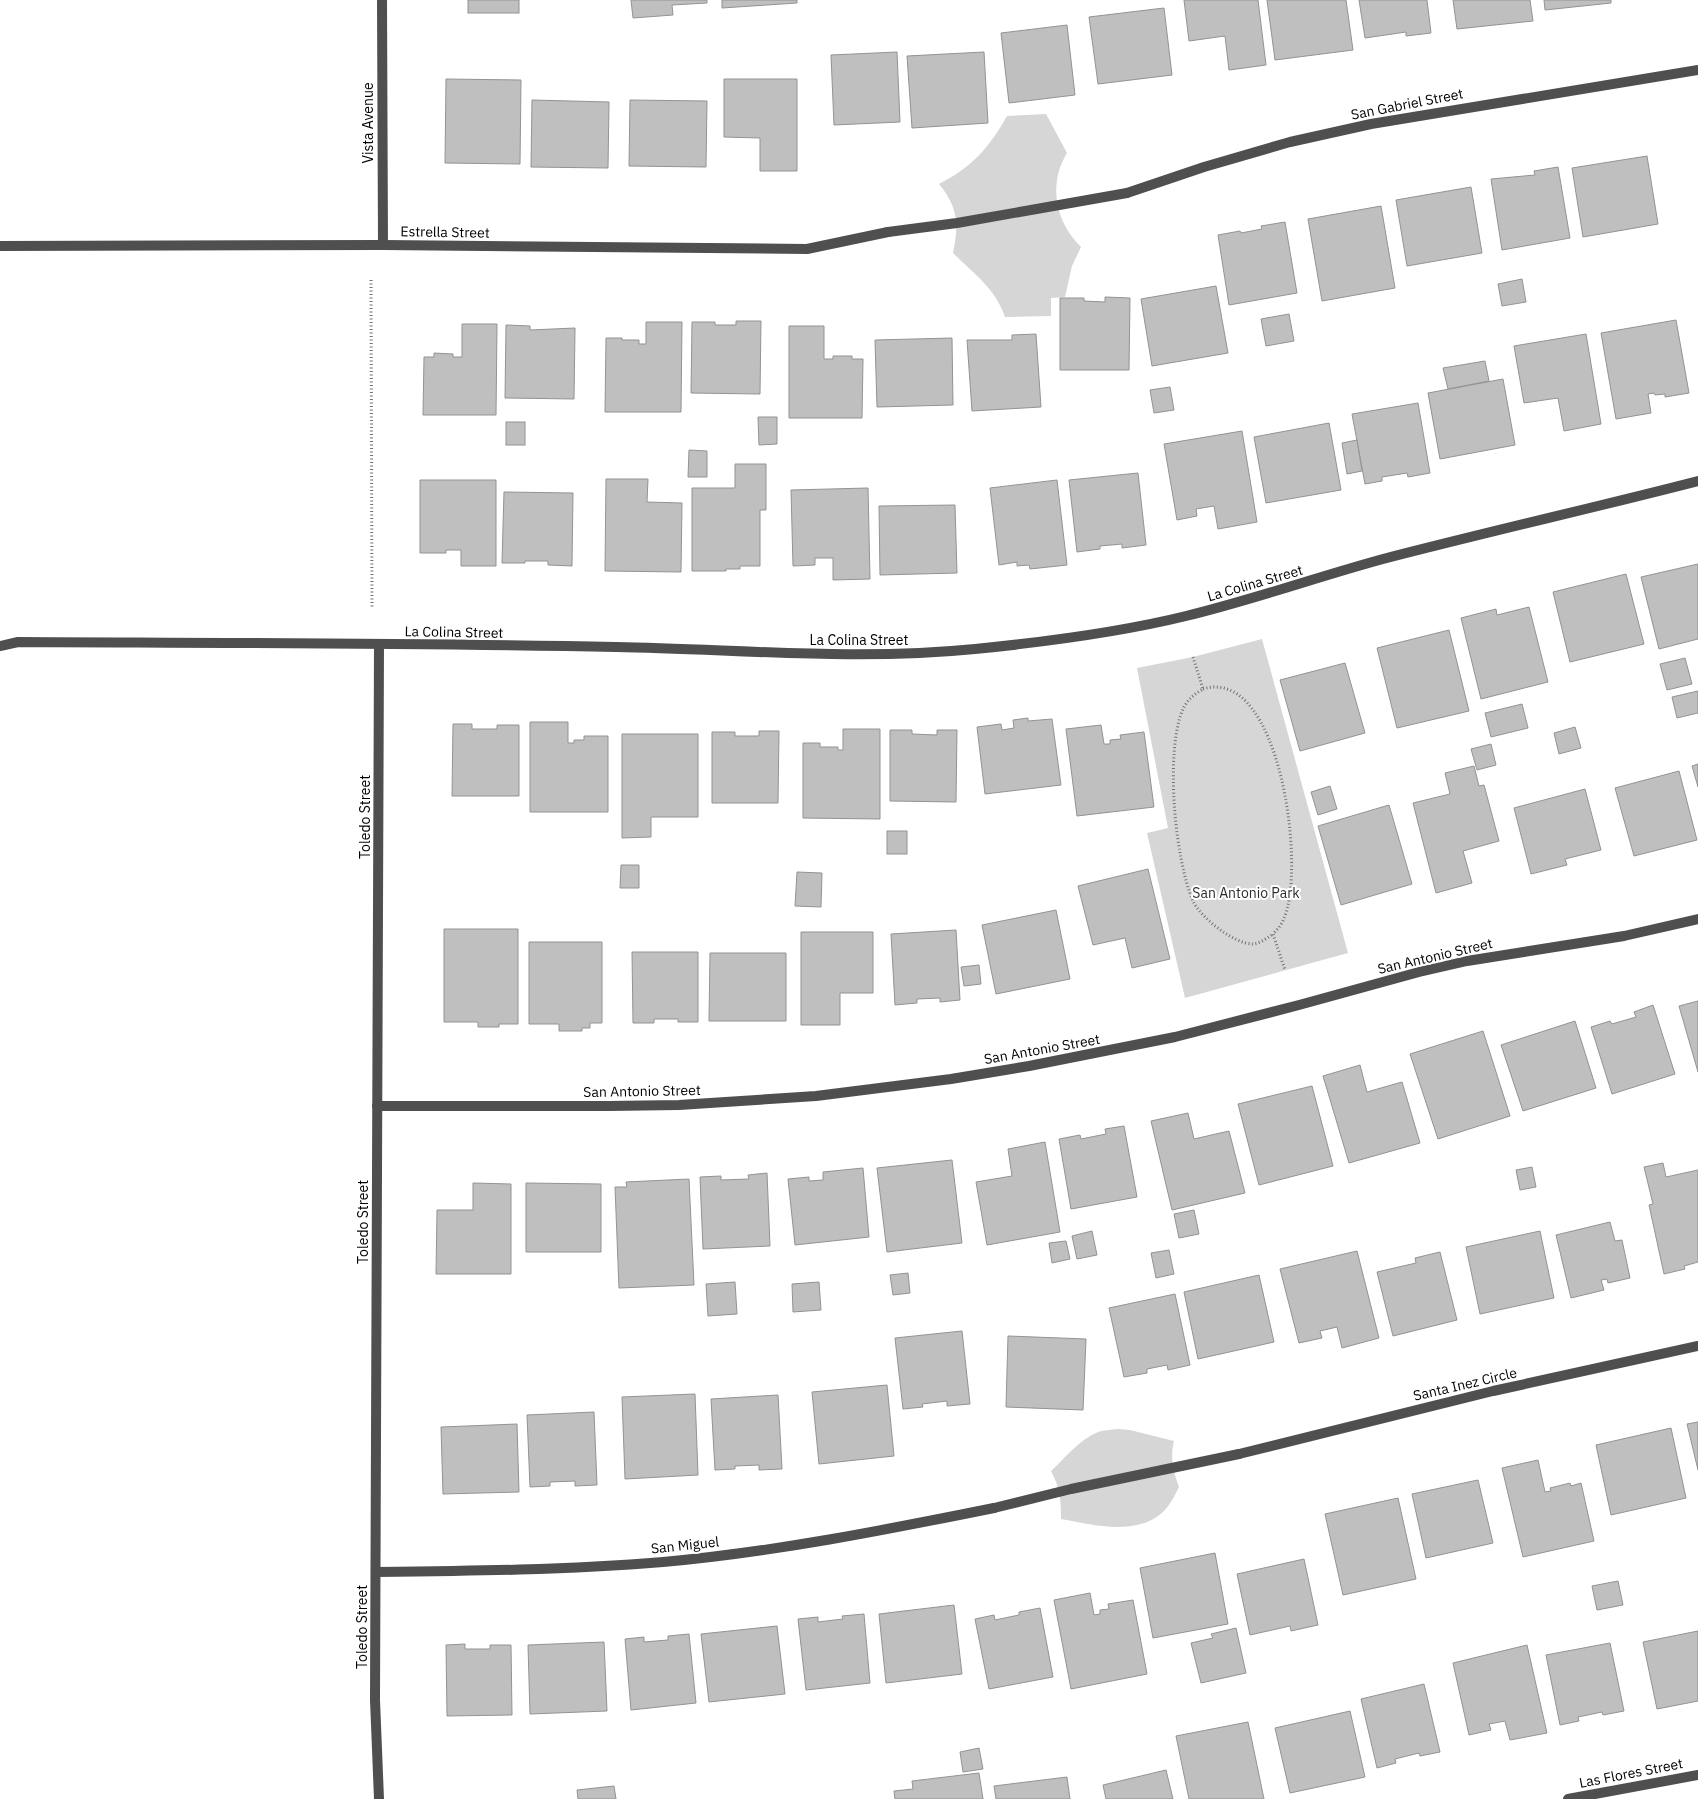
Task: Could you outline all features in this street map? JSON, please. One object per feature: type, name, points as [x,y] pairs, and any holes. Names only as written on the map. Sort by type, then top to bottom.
[{"type":"street","name":"Vista Avenue","points":[[382,0],[383,245]]},
{"type":"street","name":"San Gabriel Street","points":[[888,232],[957,223],[1127,192],[1282,144],[1372,124],[1698,70]]},
{"type":"street","name":"Estrella Street","points":[[0,246],[383,245],[808,249],[888,232]]},
{"type":"street","name":"La Colina Street","points":[[0,646],[18,642],[616,647],[864,655],[921,654],[1038,642],[1182,617],[1283,590],[1376,561],[1698,481]]},
{"type":"street","name":"Toledo Street","points":[[379,645],[375,1700],[379,1799]]},
{"type":"street","name":"San Antonio Street","points":[[377,1106],[688,1104],[816,1096],[951,1079],[1029,1066],[1175,1037],[1418,972],[1467,961],[1624,936],[1698,918]]},
{"type":"street","name":"Santa Inez Circle","points":[[994,1508],[1071,1489],[1239,1454],[1493,1391],[1698,1346]]},
{"type":"street","name":"San Miguel","points":[[376,1572],[521,1570],[664,1562],[813,1542],[912,1525],[994,1508]]},
{"type":"street","name":"Las Flores Street","points":[[1568,1799],[1698,1775]]},
{"type":"path","points":[[371,280],[372,609]]},
{"type":"path","points":[[1193,657],[1203,689]]},
{"type":"path","points":[[1212,687],[1228,688],[1237,693],[1254,710],[1267,734],[1284,787],[1290,826],[1290,890],[1285,918],[1273,934],[1255,944],[1239,941],[1207,919],[1194,902],[1189,889],[1178,840],[1175,814],[1174,750],[1184,707],[1194,694],[1203,689],[1212,687]]},
{"type":"path","points":[[1273,934],[1285,970]]},
{"type":"green space","points":[[1046,114],[1067,153],[1061,165],[1056,190],[1060,214],[1072,237],[1081,247],[1072,266],[1065,297],[1051,298],[1051,316],[1005,317],[990,290],[953,253],[956,233],[955,216],[950,200],[939,184],[961,171],[979,156],[1007,116]]},
{"type":"green space","name":"San Antonio Park","points":[[1262,639],[1348,953],[1185,998],[1147,833],[1168,828],[1137,668],[1193,657]]},
{"type":"green space","points":[[1130,1430],[1174,1441],[1173,1464],[1179,1487],[1171,1502],[1165,1510],[1142,1524],[1115,1527],[1061,1519],[1059,1494],[1051,1471],[1091,1435],[1100,1431]]},
{"type":"building","points":[[468,0],[519,0],[519,13],[468,13]]},
{"type":"building","points":[[631,0],[707,0],[707,3],[672,5],[673,15],[633,18]]},
{"type":"building","points":[[722,0],[797,0],[797,3],[722,8]]},
{"type":"building","points":[[1184,0],[1258,0],[1266,65],[1229,70],[1225,36],[1189,41]]},
{"type":"building","points":[[1267,0],[1346,0],[1353,50],[1275,60]]},
{"type":"building","points":[[1359,0],[1427,0],[1431,33],[1406,36],[1406,32],[1365,38]]},
{"type":"building","points":[[1453,0],[1530,0],[1533,21],[1457,29]]},
{"type":"building","points":[[1544,0],[1611,0],[1611,3],[1545,10]]},
{"type":"building","points":[[1164,8],[1172,75],[1098,84],[1089,17]]},
{"type":"building","points":[[1067,25],[1075,95],[1009,103],[1001,33]]},
{"type":"building","points":[[897,52],[900,122],[834,125],[831,55]]},
{"type":"building","points":[[984,52],[988,123],[912,128],[907,56]]},
{"type":"building","points":[[446,79],[521,80],[520,164],[445,163]]},
{"type":"building","points":[[724,79],[797,79],[797,171],[760,171],[760,138],[724,137]]},
{"type":"building","points":[[532,100],[609,102],[608,168],[531,167]]},
{"type":"building","points":[[630,100],[707,101],[706,167],[629,166]]},
{"type":"building","points":[[1647,156],[1658,224],[1583,237],[1572,168]]},
{"type":"building","points":[[1558,167],[1570,238],[1502,250],[1491,179],[1535,175],[1534,171]]},
{"type":"building","points":[[1471,187],[1482,253],[1407,266],[1396,200]]},
{"type":"building","points":[[1381,206],[1395,288],[1322,301],[1308,219]]},
{"type":"building","points":[[1285,222],[1297,293],[1229,305],[1218,235],[1262,229],[1261,226]]},
{"type":"building","points":[[1522,279],[1526,302],[1502,306],[1498,284]]},
{"type":"building","points":[[1216,286],[1228,353],[1152,366],[1141,299]]},
{"type":"building","points":[[1105,297],[1130,298],[1129,370],[1060,370],[1060,298],[1084,298],[1084,301],[1105,302]]},
{"type":"building","points":[[1289,314],[1294,341],[1266,346],[1261,319]]},
{"type":"building","points":[[1676,320],[1689,393],[1665,397],[1665,394],[1648,394],[1651,413],[1616,419],[1601,333]]},
{"type":"building","points":[[736,321],[761,321],[760,394],[691,393],[692,322],[715,322],[715,325],[736,325]]},
{"type":"building","points":[[646,322],[682,322],[681,412],[605,412],[606,338],[639,340],[639,344],[646,344]]},
{"type":"building","points":[[462,324],[497,324],[496,415],[423,415],[424,357],[434,357],[434,353],[453,354],[453,357],[462,357]]},
{"type":"building","points":[[506,325],[530,326],[530,330],[575,328],[574,399],[505,398]]},
{"type":"building","points":[[789,326],[824,326],[824,359],[833,359],[833,356],[852,356],[852,359],[863,359],[862,418],[789,418]]},
{"type":"building","points":[[1036,334],[1041,407],[972,411],[967,340],[1012,340],[1012,335]]},
{"type":"building","points":[[1586,334],[1601,424],[1564,431],[1558,398],[1524,403],[1514,346]]},
{"type":"building","points":[[952,338],[953,405],[877,407],[875,340]]},
{"type":"building","points":[[1485,361],[1489,381],[1448,389],[1443,368]]},
{"type":"building","points":[[1503,379],[1515,445],[1440,459],[1428,393]]},
{"type":"building","points":[[1170,387],[1174,410],[1154,413],[1150,390]]},
{"type":"building","points":[[1418,403],[1430,473],[1408,477],[1407,473],[1382,477],[1382,481],[1365,484],[1352,414]]},
{"type":"building","points":[[758,417],[777,417],[777,444],[759,445]]},
{"type":"building","points":[[506,422],[525,422],[525,445],[506,445]]},
{"type":"building","points":[[1329,423],[1341,490],[1266,503],[1254,437]]},
{"type":"building","points":[[1242,431],[1257,522],[1218,529],[1214,506],[1196,509],[1197,516],[1177,520],[1164,444]]},
{"type":"building","points":[[1357,440],[1362,471],[1347,474],[1342,443]]},
{"type":"building","points":[[689,450],[707,451],[707,477],[688,477]]},
{"type":"building","points":[[735,464],[766,464],[766,510],[760,510],[760,566],[740,566],[740,569],[726,569],[726,571],[692,571],[692,488],[735,488]]},
{"type":"building","points":[[1138,473],[1146,545],[1122,548],[1122,544],[1100,546],[1100,549],[1077,552],[1069,480]]},
{"type":"building","points":[[606,479],[648,479],[647,502],[682,503],[681,572],[605,571]]},
{"type":"building","points":[[420,480],[496,480],[496,566],[461,566],[461,550],[446,550],[446,553],[420,553]]},
{"type":"building","points":[[1057,480],[1067,565],[1030,569],[1029,565],[1017,566],[1017,562],[999,565],[990,488]]},
{"type":"building","points":[[868,488],[870,579],[833,580],[833,558],[815,558],[815,565],[793,566],[791,490]]},
{"type":"building","points":[[504,492],[573,493],[572,566],[548,565],[548,561],[502,563]]},
{"type":"building","points":[[955,505],[957,573],[880,575],[879,506]]},
{"type":"building","points":[[1698,564],[1698,639],[1659,649],[1641,577]]},
{"type":"building","points":[[1626,574],[1644,644],[1570,662],[1553,592]]},
{"type":"building","points":[[1529,607],[1548,682],[1481,699],[1461,618],[1496,609],[1497,615]]},
{"type":"building","points":[[1449,630],[1469,711],[1397,728],[1377,648]]},
{"type":"building","points":[[1685,658],[1692,684],[1667,690],[1660,664]]},
{"type":"building","points":[[1345,663],[1365,733],[1300,751],[1280,680]]},
{"type":"building","points":[[1698,691],[1698,713],[1677,718],[1672,697]]},
{"type":"building","points":[[1522,704],[1528,728],[1491,737],[1485,713]]},
{"type":"building","points":[[1028,718],[1028,721],[1052,719],[1061,785],[985,794],[977,727],[1001,724],[1002,730],[1014,728],[1013,720]]},
{"type":"building","points":[[530,722],[568,722],[568,743],[574,743],[574,740],[584,740],[584,736],[608,736],[608,812],[530,812]]},
{"type":"building","points":[[453,724],[472,724],[472,729],[497,729],[497,725],[519,725],[519,796],[452,796]]},
{"type":"building","points":[[1101,725],[1104,744],[1110,744],[1110,740],[1121,739],[1120,735],[1144,732],[1154,807],[1077,816],[1066,729]]},
{"type":"building","points":[[1575,727],[1581,748],[1559,754],[1554,733]]},
{"type":"building","points":[[843,729],[880,729],[880,819],[803,818],[803,743],[820,743],[820,747],[838,747],[838,750],[843,750]]},
{"type":"building","points":[[890,730],[912,730],[912,734],[937,735],[937,730],[957,730],[956,802],[890,801]]},
{"type":"building","points":[[759,731],[779,731],[778,803],[712,803],[712,732],[735,732],[735,736],[759,736]]},
{"type":"building","points":[[622,734],[698,734],[698,817],[651,817],[651,837],[622,838]]},
{"type":"building","points":[[1491,744],[1496,765],[1477,770],[1471,749]]},
{"type":"building","points":[[1698,764],[1698,787],[1692,766]]},
{"type":"building","points":[[1474,766],[1479,786],[1484,785],[1499,841],[1463,851],[1472,883],[1436,893],[1413,803],[1450,794],[1445,773]]},
{"type":"building","points":[[1679,771],[1697,840],[1634,856],[1615,788]]},
{"type":"building","points":[[1330,786],[1337,809],[1318,815],[1311,792]]},
{"type":"building","points":[[1585,789],[1601,850],[1565,859],[1567,865],[1531,874],[1514,808]]},
{"type":"building","points":[[1389,805],[1412,884],[1341,905],[1318,826]]},
{"type":"building","points":[[887,831],[907,831],[907,854],[887,854]]},
{"type":"building","points":[[621,865],[639,865],[639,888],[620,888]]},
{"type":"building","points":[[1148,869],[1170,959],[1132,968],[1125,938],[1093,945],[1078,886]]},
{"type":"building","points":[[797,872],[822,873],[821,907],[795,906]]},
{"type":"building","points":[[1056,910],[1070,979],[996,994],[982,925]]},
{"type":"building","points":[[444,929],[518,929],[518,1024],[499,1024],[499,1027],[478,1027],[478,1022],[444,1022]]},
{"type":"building","points":[[956,930],[960,1000],[940,1002],[940,998],[917,999],[917,1003],[895,1005],[891,934]]},
{"type":"building","points":[[801,932],[873,932],[873,993],[840,993],[840,1025],[801,1025]]},
{"type":"building","points":[[529,942],[602,942],[602,1023],[590,1023],[590,1028],[582,1028],[582,1031],[559,1031],[559,1024],[529,1024]]},
{"type":"building","points":[[632,952],[698,952],[698,1022],[678,1022],[678,1019],[654,1019],[654,1023],[633,1023]]},
{"type":"building","points":[[710,953],[786,953],[786,1021],[709,1021]]},
{"type":"building","points":[[979,965],[981,984],[964,986],[961,967]]},
{"type":"building","points":[[1698,1001],[1698,1072],[1679,1006]]},
{"type":"building","points":[[1653,1005],[1675,1074],[1612,1094],[1591,1027],[1610,1021],[1612,1024],[1636,1017],[1634,1012]]},
{"type":"building","points":[[1575,1021],[1596,1088],[1523,1111],[1501,1045]]},
{"type":"building","points":[[1483,1031],[1510,1116],[1438,1139],[1410,1054]]},
{"type":"building","points":[[1360,1065],[1367,1092],[1402,1082],[1420,1143],[1349,1163],[1323,1076]]},
{"type":"building","points":[[1312,1086],[1333,1166],[1259,1185],[1238,1104]]},
{"type":"building","points":[[1188,1113],[1194,1139],[1229,1131],[1245,1193],[1172,1210],[1151,1121]]},
{"type":"building","points":[[1124,1126],[1137,1197],[1071,1209],[1059,1139],[1080,1135],[1081,1139],[1106,1134],[1105,1129]]},
{"type":"building","points":[[1045,1142],[1060,1232],[987,1245],[976,1182],[1012,1176],[1008,1149]]},
{"type":"building","points":[[952,1160],[962,1243],[887,1252],[877,1168]]},
{"type":"building","points":[[1663,1163],[1666,1177],[1698,1170],[1698,1262],[1684,1266],[1685,1269],[1664,1274],[1649,1205],[1653,1204],[1644,1167]]},
{"type":"building","points":[[1532,1167],[1536,1187],[1520,1190],[1516,1170]]},
{"type":"building","points":[[863,1168],[869,1237],[795,1245],[788,1179],[809,1177],[809,1181],[823,1180],[823,1172]]},
{"type":"building","points":[[767,1173],[770,1246],[703,1249],[700,1177],[721,1176],[721,1180],[749,1179],[748,1175]]},
{"type":"building","points":[[689,1179],[694,1285],[619,1288],[615,1187],[627,1187],[626,1182]]},
{"type":"building","points":[[473,1183],[511,1184],[511,1274],[436,1274],[437,1210],[473,1210]]},
{"type":"building","points":[[526,1183],[601,1184],[601,1252],[526,1252]]},
{"type":"building","points":[[1194,1210],[1199,1234],[1179,1238],[1174,1214]]},
{"type":"building","points":[[1610,1222],[1615,1241],[1622,1240],[1630,1278],[1608,1283],[1607,1279],[1601,1280],[1604,1290],[1571,1298],[1556,1235]]},
{"type":"building","points":[[1092,1231],[1097,1255],[1077,1259],[1072,1236]]},
{"type":"building","points":[[1540,1231],[1554,1298],[1480,1314],[1466,1247]]},
{"type":"building","points":[[1066,1241],[1070,1259],[1052,1263],[1049,1243]]},
{"type":"building","points":[[1169,1250],[1174,1274],[1156,1278],[1151,1253]]},
{"type":"building","points":[[1357,1251],[1379,1338],[1342,1348],[1337,1327],[1320,1331],[1322,1338],[1299,1343],[1280,1269]]},
{"type":"building","points":[[1440,1252],[1457,1320],[1393,1336],[1377,1272],[1416,1263],[1415,1258]]},
{"type":"building","points":[[908,1273],[910,1293],[893,1295],[890,1275]]},
{"type":"building","points":[[1259,1275],[1274,1342],[1198,1359],[1184,1292]]},
{"type":"building","points":[[735,1282],[737,1314],[708,1316],[706,1284]]},
{"type":"building","points":[[819,1282],[821,1310],[793,1312],[792,1284]]},
{"type":"building","points":[[1175,1294],[1190,1365],[1168,1370],[1167,1365],[1147,1369],[1147,1373],[1124,1377],[1109,1308]]},
{"type":"building","points":[[962,1331],[970,1404],[947,1406],[947,1401],[922,1404],[923,1407],[903,1409],[895,1338]]},
{"type":"building","points":[[1008,1336],[1086,1339],[1083,1410],[1006,1407]]},
{"type":"building","points":[[887,1385],[894,1456],[819,1464],[812,1392]]},
{"type":"building","points":[[695,1394],[698,1475],[625,1479],[622,1397]]},
{"type":"building","points":[[778,1395],[782,1469],[759,1470],[759,1465],[735,1466],[735,1469],[715,1470],[711,1399]]},
{"type":"building","points":[[594,1412],[597,1485],[575,1486],[575,1481],[550,1482],[550,1486],[530,1487],[527,1415]]},
{"type":"building","points":[[1698,1422],[1698,1470],[1687,1424]]},
{"type":"building","points":[[517,1424],[519,1492],[443,1494],[441,1427]]},
{"type":"building","points":[[1671,1428],[1686,1498],[1611,1515],[1596,1445]]},
{"type":"building","points":[[1538,1460],[1545,1492],[1551,1491],[1550,1488],[1570,1483],[1571,1486],[1581,1483],[1594,1541],[1523,1557],[1502,1468]]},
{"type":"building","points":[[1478,1480],[1493,1543],[1426,1558],[1412,1494]]},
{"type":"building","points":[[1398,1498],[1416,1579],[1343,1595],[1325,1514]]},
{"type":"building","points":[[1215,1553],[1228,1624],[1153,1638],[1140,1568]]},
{"type":"building","points":[[1304,1559],[1318,1625],[1291,1631],[1290,1626],[1250,1635],[1237,1574]]},
{"type":"building","points":[[1618,1581],[1623,1605],[1597,1610],[1592,1586]]},
{"type":"building","points":[[1090,1593],[1094,1615],[1100,1614],[1100,1610],[1109,1609],[1108,1604],[1133,1600],[1147,1674],[1071,1689],[1054,1600]]},
{"type":"building","points":[[954,1605],[962,1674],[886,1683],[879,1614]]},
{"type":"building","points":[[1040,1608],[1053,1677],[989,1689],[975,1619],[994,1615],[995,1620],[1019,1615],[1019,1612]]},
{"type":"building","points":[[864,1614],[870,1683],[806,1690],[798,1619],[818,1617],[818,1622],[843,1619],[842,1616]]},
{"type":"building","points":[[777,1626],[785,1694],[709,1702],[701,1634]]},
{"type":"building","points":[[1236,1628],[1246,1673],[1201,1683],[1191,1643],[1213,1638],[1211,1634]]},
{"type":"building","points":[[1698,1631],[1698,1701],[1657,1709],[1643,1642]]},
{"type":"building","points":[[689,1634],[696,1703],[631,1710],[625,1639],[644,1637],[644,1642],[668,1640],[668,1636]]},
{"type":"building","points":[[604,1642],[607,1711],[530,1714],[528,1645]]},
{"type":"building","points":[[1610,1643],[1624,1711],[1603,1715],[1602,1712],[1578,1717],[1579,1721],[1560,1725],[1546,1655]]},
{"type":"building","points":[[465,1644],[465,1649],[490,1649],[490,1645],[511,1645],[512,1715],[447,1716],[446,1645]]},
{"type":"building","points":[[1527,1645],[1547,1733],[1510,1740],[1505,1721],[1489,1724],[1491,1730],[1469,1735],[1453,1663]]},
{"type":"building","points":[[1424,1684],[1440,1752],[1420,1756],[1419,1753],[1395,1759],[1396,1763],[1377,1768],[1361,1699]]},
{"type":"building","points":[[1350,1711],[1365,1777],[1290,1793],[1275,1728]]},
{"type":"building","points":[[1248,1722],[1264,1799],[1189,1799],[1176,1736]]},
{"type":"building","points":[[979,1748],[983,1769],[963,1772],[960,1752]]},
{"type":"building","points":[[1166,1770],[1173,1799],[1106,1799],[1103,1785]]},
{"type":"building","points":[[979,1773],[983,1799],[895,1799],[894,1791],[913,1789],[912,1781]]},
{"type":"building","points":[[1067,1777],[1070,1799],[996,1799],[994,1786]]},
{"type":"building","points":[[614,1786],[616,1799],[578,1799],[577,1790]]}]
